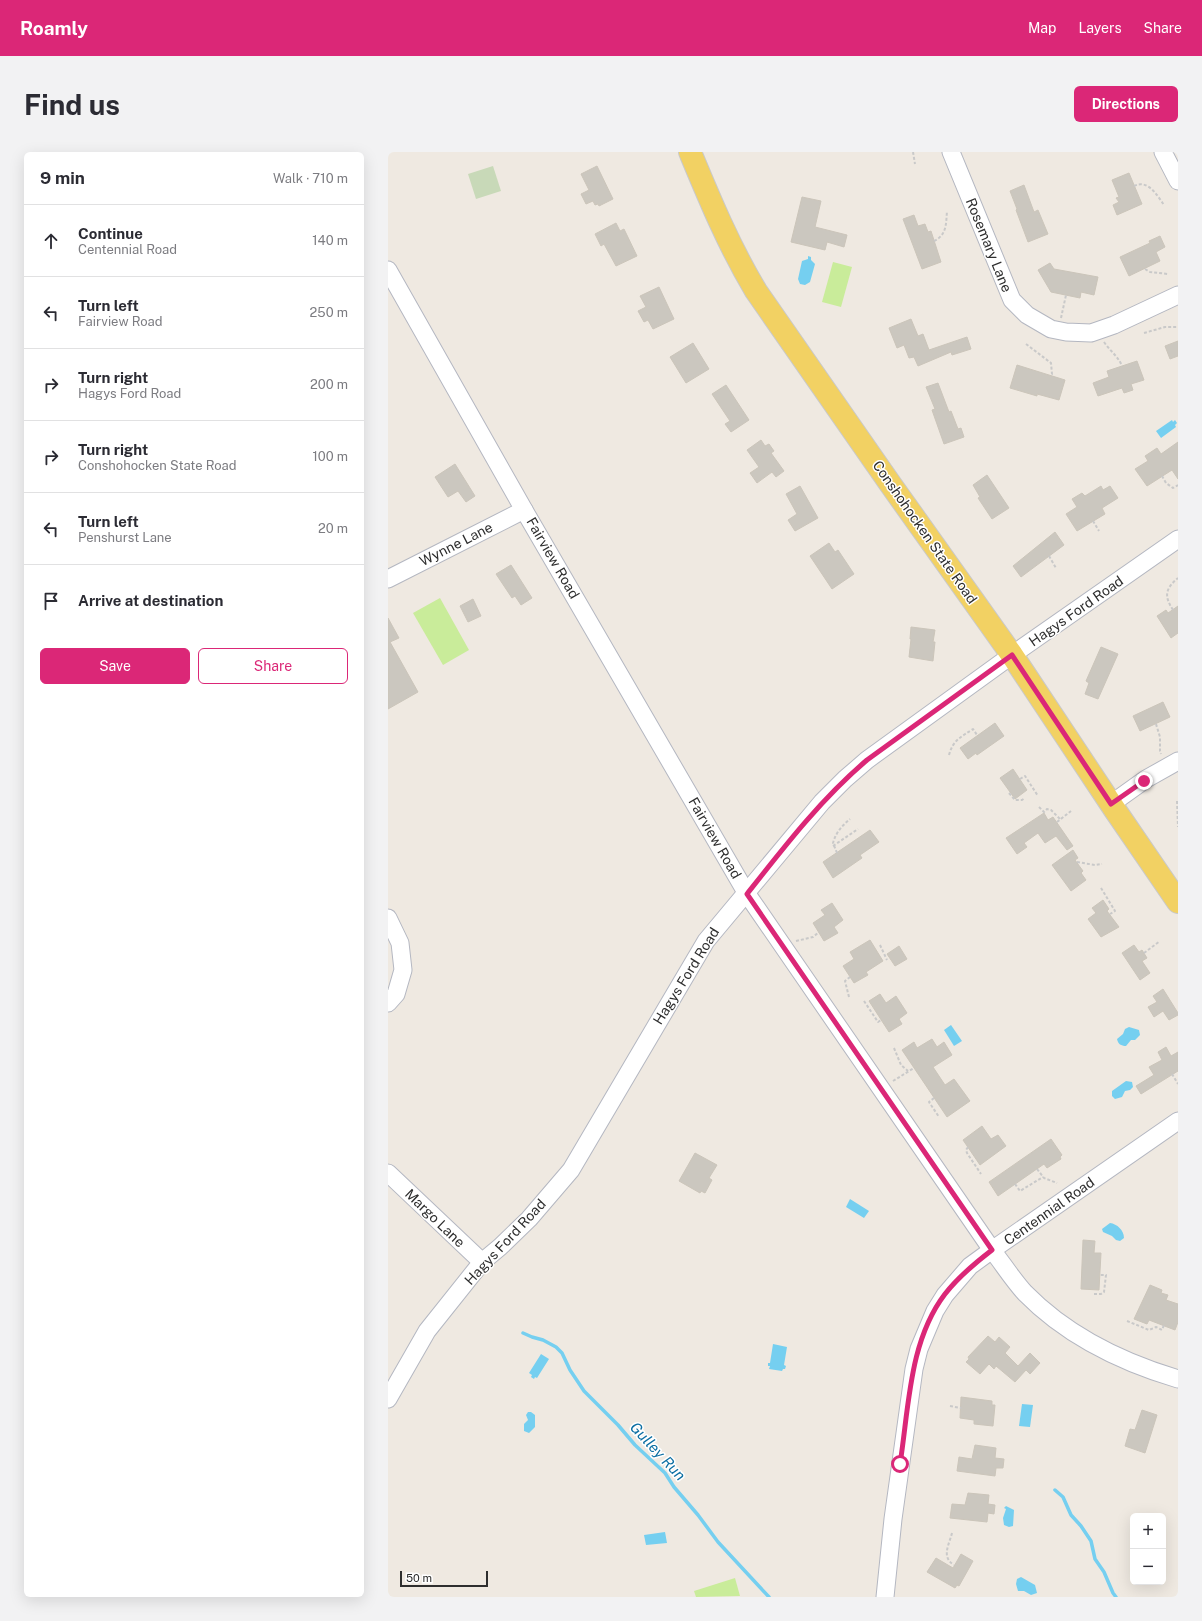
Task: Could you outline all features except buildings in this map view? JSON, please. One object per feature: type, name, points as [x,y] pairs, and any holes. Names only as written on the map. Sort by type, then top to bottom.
[{"type":"main road","name":"Conshohocken State Road","points":[[690,152],[724,231],[742,267],[756,290],[891,485],[1012,655],[1178,902]]},
{"type":"street","name":"Rosemary Lane","points":[[951,152],[1012,300],[1027,315],[1051,329],[1066,332],[1091,333],[1178,295]]},
{"type":"street","points":[[1163,152],[1178,181]]},
{"type":"street","name":"Fairview Road","points":[[388,270],[524,510],[747,894],[992,1250],[1025,1293],[1052,1318],[1082,1338],[1114,1356],[1178,1379]]},
{"type":"street","name":"Wynne Lane","points":[[388,579],[524,510]]},
{"type":"street","name":"Hagys Ford Road","points":[[388,1399],[427,1331],[482,1262],[500,1247],[529,1218],[571,1170],[693,960],[706,941],[795,835],[845,779],[873,756],[1012,655],[1178,539]]},
{"type":"street","points":[[1111,804],[1172,764]]},
{"type":"street","points":[[388,918],[400,944],[403,970],[396,994],[388,1003]]},
{"type":"street","name":"Centennial Road","points":[[885,1597],[896,1491],[914,1368],[919,1349],[944,1294],[970,1266],[1178,1121]]},
{"type":"street","name":"Margo Lane","points":[[388,1173],[482,1262]]},
{"type":"path","points":[[913,152],[915,164]]},
{"type":"path","points":[[1134,186],[1144,184],[1149,187],[1164,205]]},
{"type":"path","points":[[934,241],[941,238],[944,232],[947,211]]},
{"type":"path","points":[[1145,268],[1150,272],[1168,274]]},
{"type":"path","points":[[1058,330],[1066,295]]},
{"type":"path","points":[[1144,333],[1165,327],[1178,327]]},
{"type":"path","points":[[1100,330],[1104,343],[1119,358],[1122,366]]},
{"type":"path","points":[[1026,344],[1051,363],[1052,374],[1050,375]]},
{"type":"path","points":[[1162,476],[1173,488],[1178,485]]},
{"type":"path","points":[[1093,521],[1099,531]]},
{"type":"path","points":[[1049,556],[1056,568]]},
{"type":"path","points":[[1173,610],[1166,598],[1167,591],[1178,578]]},
{"type":"path","points":[[1156,724],[1160,737],[1160,751],[1172,764]]},
{"type":"path","points":[[949,754],[952,745],[973,729],[978,735]]},
{"type":"path","points":[[1020,779],[1025,776],[1038,796]]},
{"type":"path","points":[[1009,792],[1015,800],[1022,800],[1025,798]]},
{"type":"path","points":[[1176,800],[1178,827]]},
{"type":"path","points":[[1039,807],[1044,812],[1047,809],[1052,810],[1060,819]]},
{"type":"path","points":[[1056,822],[1071,811]]},
{"type":"path","points":[[837,853],[833,846],[835,835],[850,819]]},
{"type":"path","points":[[833,846],[858,829]]},
{"type":"path","points":[[1077,862],[1095,865],[1102,864]]},
{"type":"path","points":[[1101,888],[1115,911],[1110,914]]},
{"type":"path","points":[[784,947],[794,942],[813,937],[819,932]]},
{"type":"path","points":[[1144,953],[1160,941]]},
{"type":"path","points":[[880,945],[887,960]]},
{"type":"path","points":[[849,997],[845,981],[850,977]]},
{"type":"path","points":[[864,1001],[878,1022],[881,1020]]},
{"type":"path","points":[[894,1048],[901,1065],[908,1071]]},
{"type":"path","points":[[881,1089],[914,1068]]},
{"type":"path","points":[[1172,1074],[1178,1084]]},
{"type":"path","points":[[934,1098],[929,1102],[939,1117]]},
{"type":"path","points":[[968,1147],[966,1150],[967,1153],[981,1174]]},
{"type":"path","points":[[1037,1170],[1043,1177],[1056,1183]]},
{"type":"path","points":[[1015,1184],[1020,1192],[1043,1177]]},
{"type":"path","points":[[1094,1294],[1101,1294],[1104,1292],[1106,1275],[1100,1275]]},
{"type":"path","points":[[1127,1321],[1149,1330],[1156,1327],[1162,1330],[1164,1326]]},
{"type":"path","points":[[950,1406],[961,1408]]},
{"type":"path","points":[[952,1533],[947,1550],[947,1558],[949,1562],[954,1565]]},
{"type":"green space","points":[[493,166],[501,191],[476,199],[468,174]]},
{"type":"green space","points":[[833,262],[852,267],[841,307],[822,302]]},
{"type":"green space","points":[[440,598],[469,650],[443,665],[413,613]]},
{"type":"green space","points":[[735,1578],[740,1596],[696,1597],[694,1591]]},
{"type":"water","points":[[808,256],[811,257],[811,260],[815,264],[810,282],[805,285],[800,284],[798,279],[802,261],[808,259]]},
{"type":"water","points":[[1172,420],[1173,422],[1175,420],[1177,423],[1175,425],[1176,427],[1161,438],[1156,431]]},
{"type":"water","points":[[951,1025],[962,1041],[954,1046],[944,1030]]},
{"type":"water","points":[[1129,1027],[1139,1030],[1140,1035],[1135,1040],[1131,1040],[1126,1046],[1121,1045],[1117,1039],[1123,1034],[1125,1029]]},
{"type":"water","points":[[1126,1081],[1132,1082],[1133,1087],[1130,1090],[1125,1091],[1122,1097],[1115,1099],[1112,1096],[1112,1091]]},
{"type":"water","points":[[850,1199],[869,1211],[864,1218],[846,1207]]},
{"type":"water","points":[[1110,1223],[1118,1226],[1123,1232],[1124,1238],[1120,1241],[1103,1232],[1102,1229]]},
{"type":"water","points":[[773,1344],[787,1347],[784,1365],[786,1366],[782,1371],[769,1369],[770,1366],[768,1366],[768,1363],[770,1363]]},
{"type":"water","points":[[541,1354],[549,1359],[537,1378],[535,1377],[534,1379],[529,1373]]},
{"type":"water","points":[[1022,1404],[1033,1405],[1030,1427],[1019,1426]]},
{"type":"water","points":[[528,1412],[535,1415],[535,1427],[529,1433],[524,1431],[524,1424],[528,1420],[526,1415]]},
{"type":"water","points":[[1006,1506],[1014,1510],[1013,1526],[1009,1527],[1004,1525],[1003,1518],[1006,1509],[1004,1508]]},
{"type":"water","points":[[665,1532],[667,1543],[646,1545],[644,1535]]},
{"type":"water","points":[[1021,1577],[1035,1585],[1037,1593],[1031,1595],[1024,1591],[1018,1591],[1016,1584],[1017,1579]]},
{"type":"waterway","name":"Gulley Run","points":[[523,1333],[543,1340],[556,1347],[562,1353],[570,1370],[584,1391],[618,1425],[635,1445],[665,1473],[674,1487],[698,1515],[718,1542],[769,1597]]},
{"type":"waterway","points":[[1055,1490],[1063,1497],[1071,1515],[1081,1526],[1091,1541],[1095,1559],[1104,1572],[1116,1597]]},
{"type":"route","points":[[900,1464],[914,1368],[926,1329],[944,1294],[970,1266],[992,1250],[747,894],[822,802],[845,779],[867,760],[1012,655],[1111,804],[1144,781]]}]
